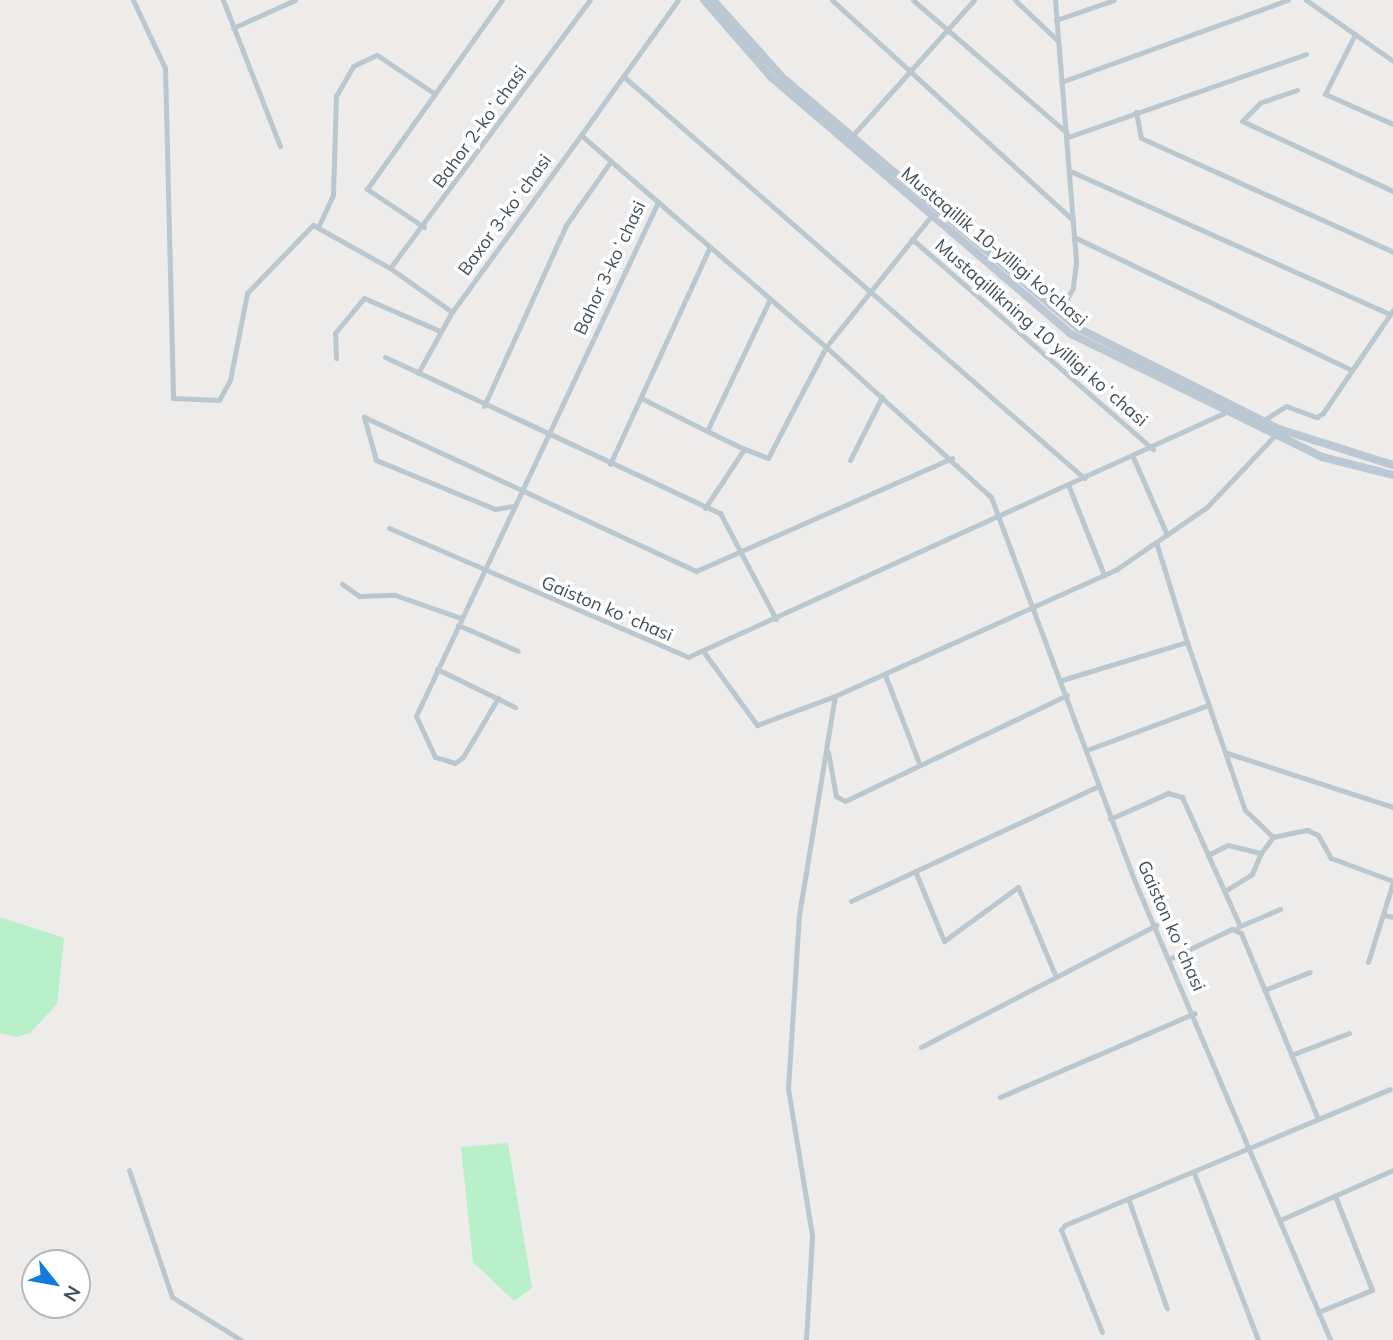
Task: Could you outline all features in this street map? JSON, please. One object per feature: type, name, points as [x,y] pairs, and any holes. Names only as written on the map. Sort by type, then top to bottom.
[{"type":"main road","name":"Mustaqillik 10-yilligi ko'chasi","points":[[704,0],[771,77],[1072,334],[1224,413],[1277,432],[1393,465]]},
{"type":"main road","name":"Mustaqillik 10-yilligi ko'chasi","points":[[713,0],[782,77],[1059,312],[1100,341],[1264,420],[1277,432],[1322,457],[1393,475]]},
{"type":"street","points":[[133,0],[165,68],[173,398],[219,400],[230,380],[247,293],[319,225],[333,195],[336,96],[353,66],[377,55],[435,94]]},
{"type":"street","points":[[223,0],[280,146]]},
{"type":"street","points":[[233,28],[295,0]]},
{"type":"street","points":[[424,227],[367,189],[502,0]]},
{"type":"street","name":"Bahor 2-koʻchasi","points":[[390,268],[424,227],[590,0]]},
{"type":"street","points":[[581,135],[678,0]]},
{"type":"street","points":[[832,0],[908,73],[1073,220]]},
{"type":"street","points":[[913,0],[1067,135]]},
{"type":"street","points":[[852,136],[974,0]]},
{"type":"street","points":[[1015,0],[1057,40]]},
{"type":"street","points":[[1055,0],[1074,237],[1073,288],[1059,312]]},
{"type":"street","points":[[1056,20],[1114,0]]},
{"type":"street","points":[[1061,82],[1288,0]]},
{"type":"street","points":[[1306,0],[1393,61]]},
{"type":"street","points":[[1355,34],[1325,94],[1393,124]]},
{"type":"street","points":[[1067,135],[1306,54]]},
{"type":"street","points":[[624,76],[1084,478]]},
{"type":"street","points":[[1297,90],[1260,103],[1242,121],[1393,191]]},
{"type":"street","points":[[1136,112],[1140,138],[1393,252]]},
{"type":"street","name":"Bahor 3-koʻchasi","points":[[498,698],[463,757],[444,762],[426,745],[416,716],[512,506],[658,202],[581,135]]},
{"type":"street","name":"Baxor 3-koʻchasi","points":[[418,373],[452,312],[581,135]]},
{"type":"street","points":[[484,406],[566,225],[611,161]]},
{"type":"street","points":[[1070,170],[1392,312],[1317,417],[1286,406],[1264,420]]},
{"type":"street","points":[[658,202],[951,458],[991,497],[1000,518]]},
{"type":"street","points":[[640,398],[768,458],[825,346],[932,215]]},
{"type":"street","points":[[319,225],[390,268],[452,312]]},
{"type":"street","points":[[1074,237],[1349,369]]},
{"type":"street","name":"Mustaqillikning 10 yilligi koʻchasi","points":[[912,239],[1153,449]]},
{"type":"street","points":[[610,464],[710,247]]},
{"type":"street","points":[[335,358],[335,333],[364,298],[440,331]]},
{"type":"street","points":[[707,431],[771,299]]},
{"type":"street","points":[[385,357],[547,436],[720,513],[744,552],[776,619]]},
{"type":"street","points":[[850,460],[883,397]]},
{"type":"street","name":"Gaiston koʻchasi","points":[[389,528],[682,657],[703,651],[776,619],[1153,449],[1224,413]]},
{"type":"street","points":[[512,506],[495,509],[376,460],[364,416],[696,571],[951,458]]},
{"type":"street","points":[[703,651],[757,724],[835,696],[1036,610],[1104,575],[1207,507],[1277,432]]},
{"type":"street","points":[[705,508],[744,449]]},
{"type":"street","points":[[1133,457],[1167,535]]},
{"type":"street","points":[[1069,486],[1104,575]]},
{"type":"street","name":"Gaiston koʻchasi","points":[[1000,518],[1062,680],[1110,819],[1195,1013],[1330,1340]]},
{"type":"street","points":[[1156,542],[1245,810],[1273,837]]},
{"type":"street","points":[[342,584],[359,596],[395,595],[461,618]]},
{"type":"street","points":[[458,625],[518,651]]},
{"type":"street","points":[[1062,680],[1187,642]]},
{"type":"street","points":[[437,669],[514,706]]},
{"type":"street","points":[[885,675],[919,762]]},
{"type":"street","points":[[828,752],[836,796],[845,800],[919,762],[1067,695]]},
{"type":"street","points":[[806,1340],[811,1235],[788,1089],[799,915],[828,752],[835,696]]},
{"type":"street","points":[[1087,750],[1208,705]]},
{"type":"street","points":[[1226,752],[1393,807]]},
{"type":"street","points":[[851,901],[1098,786]]},
{"type":"street","points":[[1110,819],[1178,794],[1240,926]]},
{"type":"street","points":[[1225,891],[1252,874],[1261,853],[1273,837],[1313,832],[1331,859],[1393,882],[1368,962]]},
{"type":"street","points":[[1208,855],[1228,845],[1261,853]]},
{"type":"street","points":[[915,871],[944,941],[1018,887],[1056,977]]},
{"type":"street","points":[[1171,958],[1280,909]]},
{"type":"street","points":[[1383,915],[1393,918]]},
{"type":"street","points":[[920,1047],[1156,925]]},
{"type":"street","points":[[1232,929],[1241,933],[1318,1119]]},
{"type":"street","points":[[1264,990],[1310,972]]},
{"type":"street","points":[[1000,1097],[1195,1013]]},
{"type":"street","points":[[1291,1055],[1349,1033]]},
{"type":"street","points":[[1102,1332],[1061,1230],[1390,1089]]},
{"type":"street","points":[[129,1170],[172,1297],[241,1340]]},
{"type":"street","points":[[1280,1220],[1393,1170]]},
{"type":"street","points":[[1194,1173],[1258,1340]]},
{"type":"street","points":[[1318,1312],[1372,1290],[1335,1196]]},
{"type":"street","points":[[1129,1201],[1167,1309]]},
{"type":"green space","points":[[0,917],[64,938],[57,1004],[30,1033],[17,1037],[0,1033]]},
{"type":"green space","points":[[508,1143],[532,1288],[514,1301],[473,1262],[461,1147]]}]
